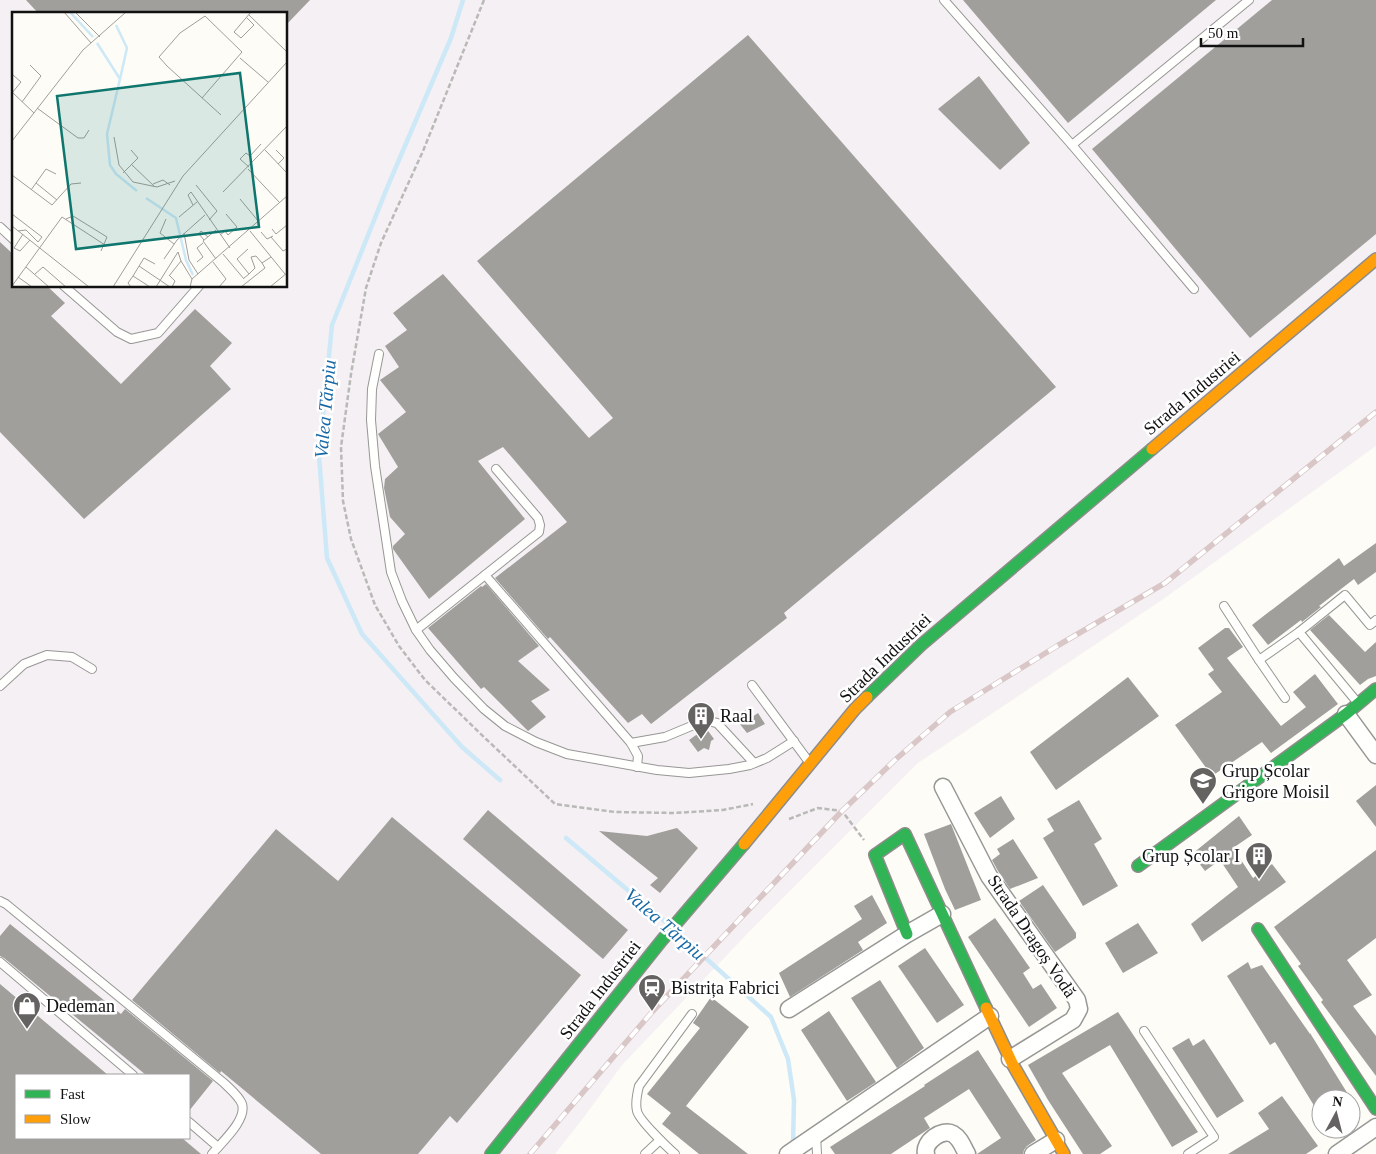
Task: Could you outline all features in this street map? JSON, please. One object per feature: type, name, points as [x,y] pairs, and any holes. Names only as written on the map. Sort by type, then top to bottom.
[{"type":"street","name":"Strada Industriei","points":[[491,1154],[662,940],[782,799],[855,709],[921,645],[1376,259]]},
{"type":"street","points":[[1138,866],[1352,709],[1376,689]]},
{"type":"street","points":[[1352,709],[1376,755]]},
{"type":"street","name":"Strada Dragoș Vodă","points":[[943,787],[989,876],[1077,1000],[1078,1009],[1072,1020],[1010,1059]]},
{"type":"street","points":[[908,934],[875,855],[905,834],[1010,1059],[1064,1154]]},
{"type":"street","points":[[789,1009],[942,914]]},
{"type":"street","points":[[1258,929],[1376,1109]]},
{"type":"street","points":[[788,1154],[990,1016]]},
{"type":"street","points":[[1337,1154],[1376,1126]]},
{"type":"street","points":[[926,1154],[926,1144],[946,1132],[956,1136],[968,1154]]},
{"type":"street","points":[[1033,1154],[1056,1140]]},
{"type":"lane","points":[[944,0],[1072,145],[1194,289]]},
{"type":"lane","points":[[1072,145],[1249,0]]},
{"type":"lane","points":[[0,227],[12,238]]},
{"type":"lane","points":[[66,288],[117,332],[131,339],[158,333],[197,288]]},
{"type":"lane","points":[[379,354],[372,397],[371,420],[375,466],[391,572],[416,630],[454,678],[484,709],[505,726],[536,742],[567,754],[657,770],[689,773],[729,769],[767,758],[794,741]]},
{"type":"lane","points":[[416,630],[539,532],[538,518],[496,470]]},
{"type":"lane","points":[[485,575],[630,743],[638,756],[638,767]]},
{"type":"lane","points":[[1258,660],[1299,632],[1345,595],[1370,625],[1376,620]]},
{"type":"lane","points":[[1224,606],[1258,660],[1285,698]]},
{"type":"lane","points":[[1299,632],[1352,709]]},
{"type":"lane","points":[[0,686],[24,664],[47,655],[72,657],[92,669]]},
{"type":"lane","points":[[752,685],[810,764]]},
{"type":"lane","points":[[630,743],[665,737],[708,720],[717,723],[754,763]]},
{"type":"lane","points":[[0,901],[236,1094],[242,1104],[242,1114],[239,1122],[212,1154]]},
{"type":"lane","points":[[0,962],[132,1074]]},
{"type":"lane","points":[[675,1154],[660,1140],[637,1112],[637,1096],[639,1086],[692,1014]]},
{"type":"lane","points":[[1144,1031],[1214,1138],[1188,1154]]},
{"type":"lane","points":[[190,1123],[218,1147]]},
{"type":"lane","points":[[809,1139],[817,1154]]},
{"type":"lane","points":[[645,1154],[660,1140]]},
{"type":"path","points":[[484,0],[381,243],[364,298],[341,447],[343,501],[351,539],[375,605],[399,646],[425,680],[556,804],[615,812],[674,813],[723,810],[782,799]]},
{"type":"path","points":[[787,820],[818,808],[842,811],[875,855]]},
{"type":"shaded area","points":[[0,0],[1376,0],[1376,446],[1162,600],[918,763],[748,933],[622,1065],[555,1154],[0,1154]]},
{"type":"building","points":[[26,0],[310,0],[288,23],[288,12],[37,12]]},
{"type":"building","points":[[963,0],[1216,0],[1068,123]]},
{"type":"building","points":[[1272,0],[1376,0],[1376,234],[1250,338],[1092,149]]},
{"type":"building","points":[[748,35],[1056,387],[784,613],[787,618],[651,724],[642,714],[628,723],[550,637],[548,639],[495,578],[567,522],[503,447],[478,461],[525,519],[429,599],[393,549],[393,546],[405,534],[390,517],[384,488],[385,479],[398,467],[378,434],[406,412],[380,380],[399,367],[385,346],[407,330],[393,313],[443,274],[589,438],[613,418],[477,261]]},
{"type":"building","points":[[979,76],[1030,143],[1000,170],[938,109]]},
{"type":"building","points":[[0,242],[12,253],[12,288],[49,288],[65,303],[51,316],[121,384],[195,309],[232,343],[210,366],[231,389],[84,519],[0,432]]},
{"type":"building","points":[[1376,543],[1376,572],[1358,585],[1354,579],[1302,622],[1301,620],[1268,645],[1252,625],[1339,558],[1344,566]]},
{"type":"building","points":[[486,584],[539,646],[518,661],[550,690],[531,701],[546,717],[528,731],[484,687],[481,689],[428,628]]},
{"type":"building","points":[[1329,615],[1365,652],[1376,642],[1376,676],[1360,685],[1310,630]]},
{"type":"building","points":[[1225,628],[1229,628],[1243,647],[1227,658],[1281,726],[1306,707],[1293,692],[1315,674],[1338,704],[1271,753],[1262,742],[1212,776],[1175,725],[1222,692],[1208,674],[1214,670],[1198,648]]},
{"type":"building","points":[[1128,677],[1159,716],[1056,790],[1030,752]]},
{"type":"building","points":[[747,709],[752,717],[758,713],[765,724],[747,733],[735,718]]},
{"type":"building","name":"Raal","points":[[706,728],[714,739],[711,741],[709,750],[704,748],[698,752],[689,740]]},
{"type":"building","points":[[1376,785],[1376,827],[1356,801]]},
{"type":"building","points":[[1001,796],[1015,819],[990,838],[974,813]]},
{"type":"building","points":[[1079,800],[1102,839],[1094,844],[1118,886],[1083,906],[1043,838],[1054,831],[1047,819]]},
{"type":"building","points":[[488,810],[628,930],[603,959],[463,839]]},
{"type":"building","name":"Grup Școlar I","points":[[1239,816],[1252,835],[1233,848],[1253,878],[1272,864],[1286,882],[1202,942],[1191,924],[1238,887],[1220,860],[1205,871],[1192,854]]},
{"type":"building","points":[[392,817],[581,975],[457,1123],[450,1116],[418,1154],[321,1154],[132,1000],[276,829],[338,881]]},
{"type":"building","points":[[951,824],[981,900],[955,910],[924,834]]},
{"type":"building","points":[[677,828],[698,848],[660,893],[650,885],[658,878],[599,831],[647,836]]},
{"type":"building","points":[[1013,839],[1038,878],[1010,889],[992,860],[1000,854],[997,849]]},
{"type":"building","points":[[1376,850],[1376,938],[1347,960],[1372,995],[1353,1006],[1376,1036],[1376,1076],[1321,1002],[1323,1000],[1298,966],[1301,964],[1274,927]]},
{"type":"building","points":[[1043,885],[1076,933],[1076,938],[1055,952],[1019,901]]},
{"type":"building","points":[[872,895],[887,923],[858,942],[863,950],[790,997],[779,973],[862,919],[854,906]]},
{"type":"building","points":[[995,918],[1030,968],[1023,973],[1033,989],[1041,984],[1057,1008],[1029,1027],[968,937]]},
{"type":"building","points":[[1138,923],[1158,953],[1123,973],[1105,943]]},
{"type":"building","points":[[10,924],[121,1014],[125,1009],[213,1081],[190,1110],[190,1074],[145,1074],[0,956],[0,936]]},
{"type":"building","points":[[925,948],[964,1005],[937,1023],[898,966]]},
{"type":"building","points":[[1248,962],[1251,969],[1262,965],[1310,1033],[1345,1089],[1311,1089],[1311,1101],[1275,1042],[1270,1045],[1227,976]]},
{"type":"building","points":[[880,980],[924,1048],[897,1068],[851,998]]},
{"type":"building","name":"Dedeman","points":[[0,984],[107,1074],[15,1074],[15,1139],[183,1139],[201,1154],[0,1154]]},
{"type":"building","points":[[711,997],[749,1027],[686,1106],[748,1154],[699,1154],[662,1124],[671,1113],[647,1094],[700,1028],[693,1023]]},
{"type":"building","points":[[829,1011],[876,1082],[847,1101],[801,1030]]},
{"type":"building","points":[[1118,1012],[1198,1132],[1172,1147],[1110,1045],[1062,1073],[1112,1146],[1100,1154],[1083,1154],[1028,1065]]},
{"type":"building","points":[[1189,1038],[1193,1046],[1204,1039],[1244,1101],[1217,1118],[1172,1048]]},
{"type":"building","points":[[978,1050],[1036,1140],[1027,1146],[1023,1154],[977,1154],[1001,1138],[969,1089],[924,1118],[930,1128],[891,1154],[835,1154],[830,1147],[925,1086]]},
{"type":"building","points":[[1282,1096],[1311,1136],[1311,1139],[1318,1146],[1306,1154],[1228,1154],[1269,1129],[1258,1113]]},
{"type":"waterway","name":"Valea Tărpiu","points":[[463,0],[451,38],[387,188],[332,325],[319,456],[327,558],[362,634],[462,747],[500,780]]},
{"type":"waterway","name":"Valea Tărpiu","points":[[566,838],[668,924]]},
{"type":"waterway","name":"Valea Tărpiu","points":[[678,933],[771,1017],[788,1059],[794,1100],[793,1145]]},
{"type":"railway","points":[[530,1154],[652,1012],[842,811],[895,760],[950,712],[1057,646],[1165,583],[1376,412]]},
{"type":"traffic: fast","points":[[867,697],[921,645],[1152,449]]},
{"type":"traffic: fast","points":[[1138,866],[1346,714],[1376,689]]},
{"type":"traffic: fast","points":[[907,934],[875,855],[905,834],[986,1008]]},
{"type":"traffic: fast","points":[[491,1154],[662,940],[744,844]]},
{"type":"traffic: fast","points":[[1258,929],[1376,1109]]},
{"type":"traffic: slow","points":[[1152,449],[1376,259]]},
{"type":"traffic: slow","points":[[744,844],[855,709],[867,697]]},
{"type":"traffic: slow","points":[[986,1008],[1013,1065],[1064,1154]]},
{"type":"place","name":"Raal","points":[[701,740]]},
{"type":"place","name":"Grup Școlar Grigore Moisil","points":[[1203,805]]},
{"type":"place","name":"Grup Școlar I","points":[[1259,880]]},
{"type":"place","name":"Bistrița Fabrici","points":[[652,1012]]},
{"type":"place","name":"Dedeman","points":[[27,1030]]}]
